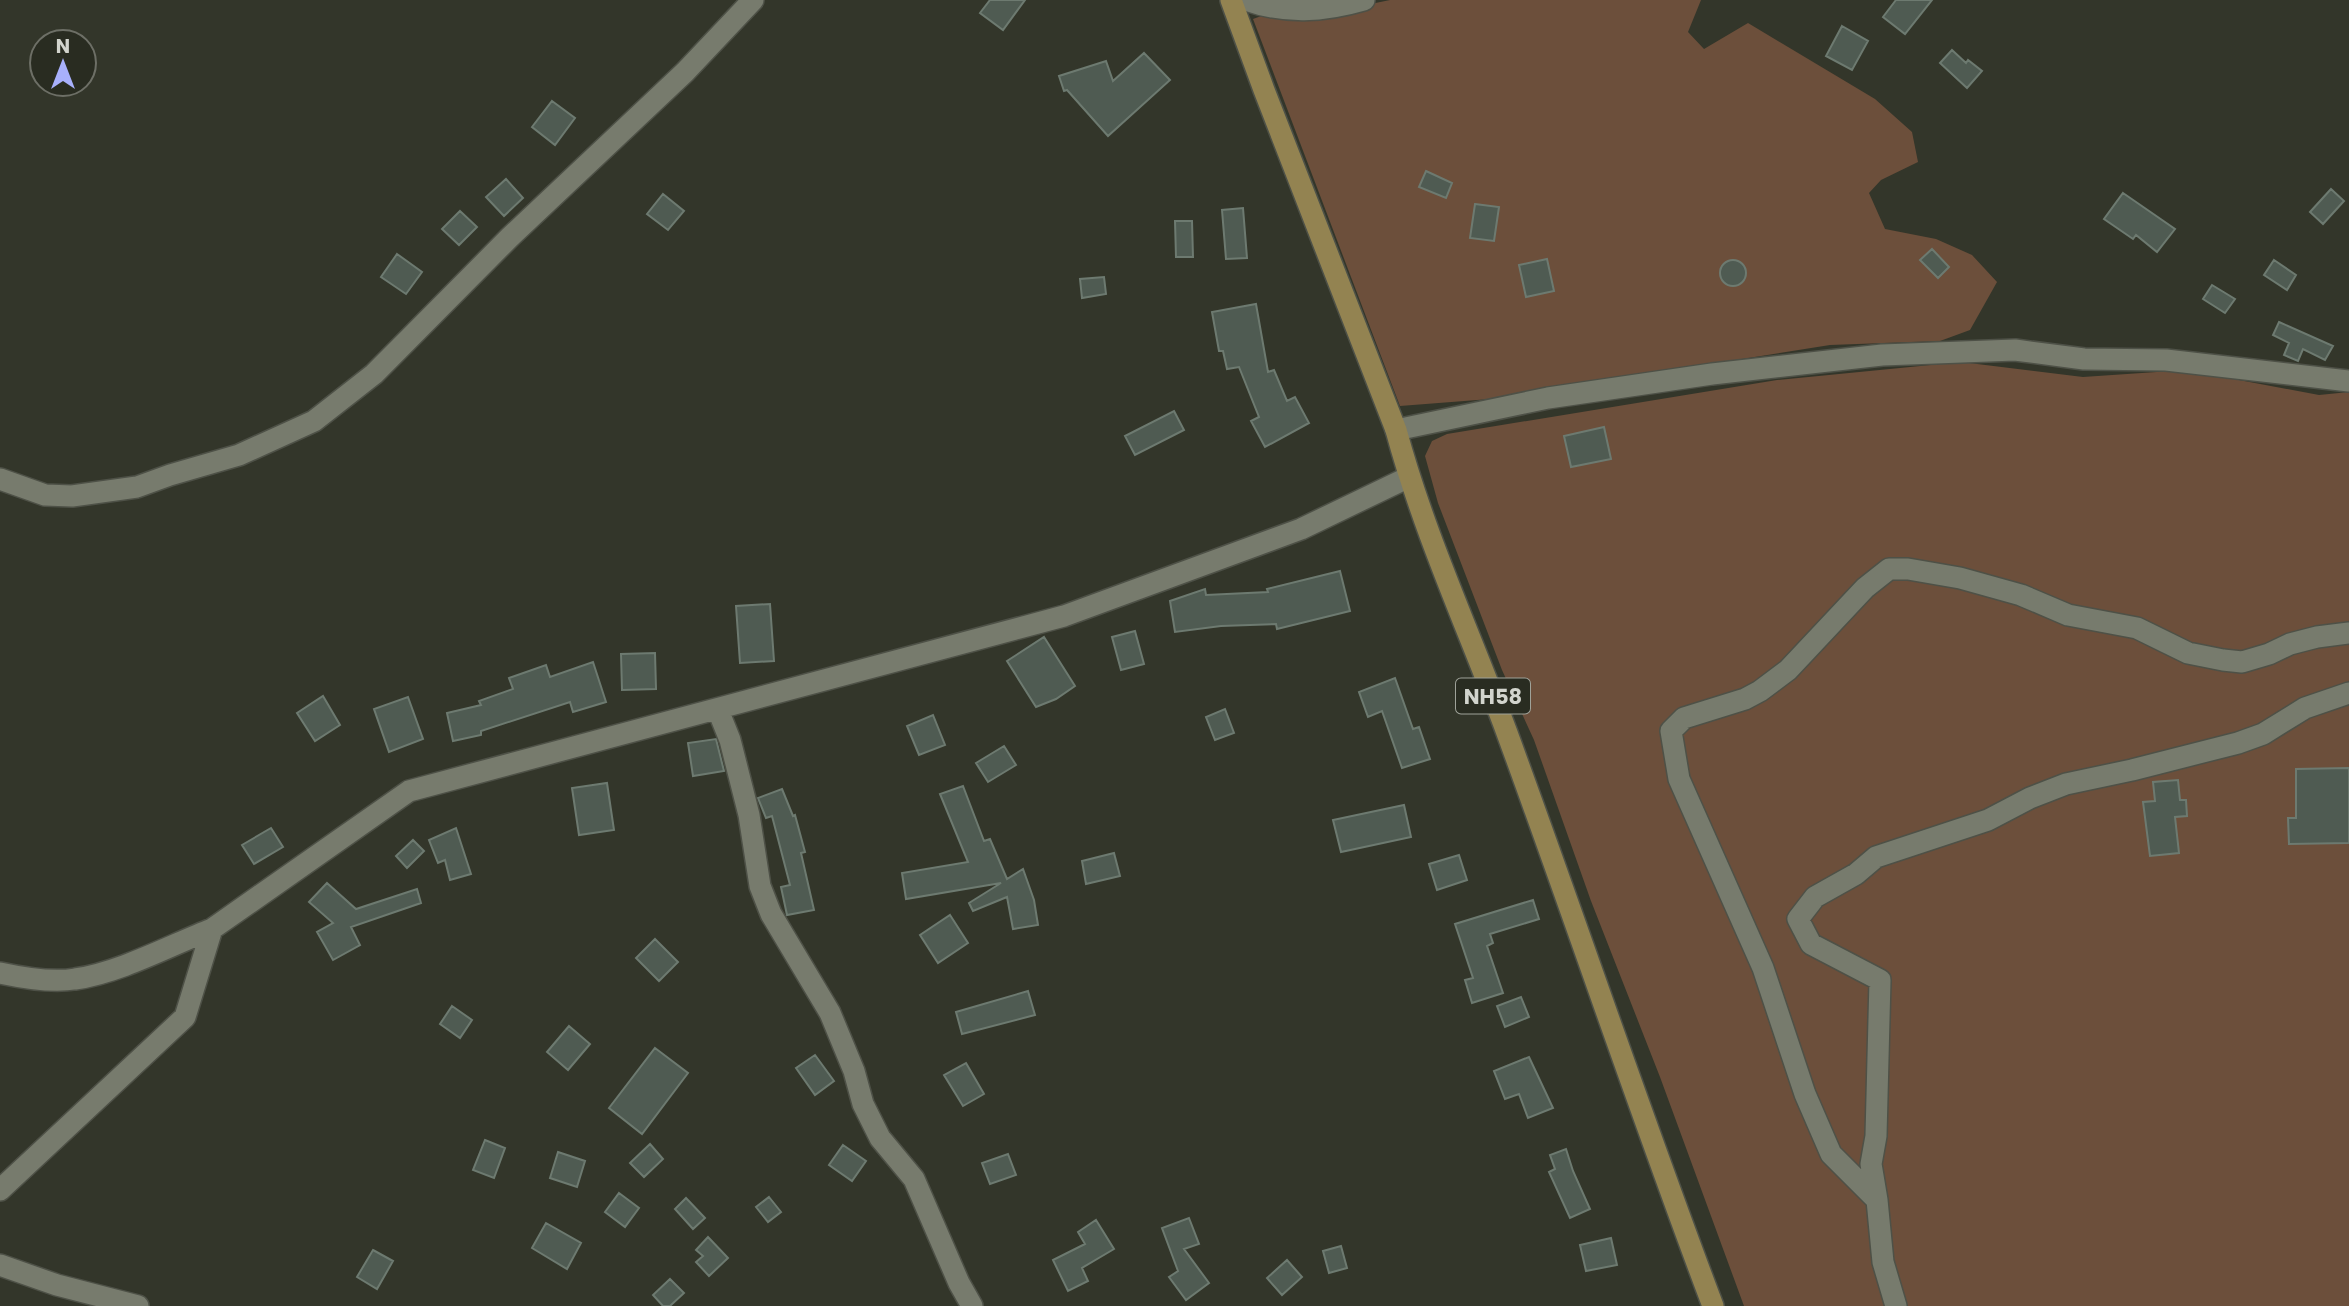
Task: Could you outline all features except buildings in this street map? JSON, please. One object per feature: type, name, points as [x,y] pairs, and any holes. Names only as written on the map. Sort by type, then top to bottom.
[{"type":"main road","name":"NH58","points":[[1231,0],[1396,430],[1409,477],[1507,734],[1713,1306]]},
{"type":"street","points":[[0,479],[45,495],[72,496],[127,489],[239,455],[314,421],[374,374],[510,237],[668,89],[753,0]]},
{"type":"street","points":[[1246,0],[1269,8],[1306,11],[1363,0]]},
{"type":"street","points":[[1396,430],[1576,394],[1712,374],[1882,355],[2015,350],[2084,359],[2178,361],[2349,381]]},
{"type":"street","points":[[0,973],[23,978],[72,980],[100,974],[212,929],[409,791],[1064,617],[1301,529],[1409,477]]},
{"type":"street","points":[[1877,1200],[1831,1154],[1805,1094],[1763,968],[1679,779],[1671,731],[1684,718],[1745,699],[1760,691],[1788,670],[1865,588],[1889,569],[1908,569],[1961,578],[2021,595],[2068,615],[2137,628],[2188,653],[2223,660],[2242,662],[2299,642],[2349,633]]},
{"type":"street","points":[[1896,1306],[1883,1262],[1871,1164],[1875,1136],[1880,980],[1811,944],[1798,919],[1815,897],[1856,874],[1875,857],[1988,820],[2030,797],[2066,784],[2238,743],[2263,734],[2305,708],[2349,693]]},
{"type":"street","points":[[718,710],[730,740],[749,815],[760,886],[771,914],[830,1013],[854,1071],[863,1104],[880,1138],[914,1179],[959,1283],[972,1306]]},
{"type":"street","points":[[0,1191],[185,1017],[212,929]]},
{"type":"street","points":[[0,1265],[57,1285],[138,1306]]},
{"type":"shaded area","points":[[1390,0],[1701,0],[1688,32],[1704,49],[1748,23],[1875,99],[1912,132],[1918,162],[1881,180],[1869,193],[1885,229],[1936,239],[1972,255],[1997,282],[1970,330],[1940,341],[1830,345],[1490,399],[1400,406],[1253,19],[1264,15],[1327,13]]},
{"type":"shaded area","points":[[1961,362],[2083,377],[2186,370],[2319,395],[2349,392],[2349,1306],[1744,1306],[1660,1077],[1591,901],[1534,740],[1502,670],[1438,503],[1425,456],[1432,441],[1447,434],[1777,380]]}]
